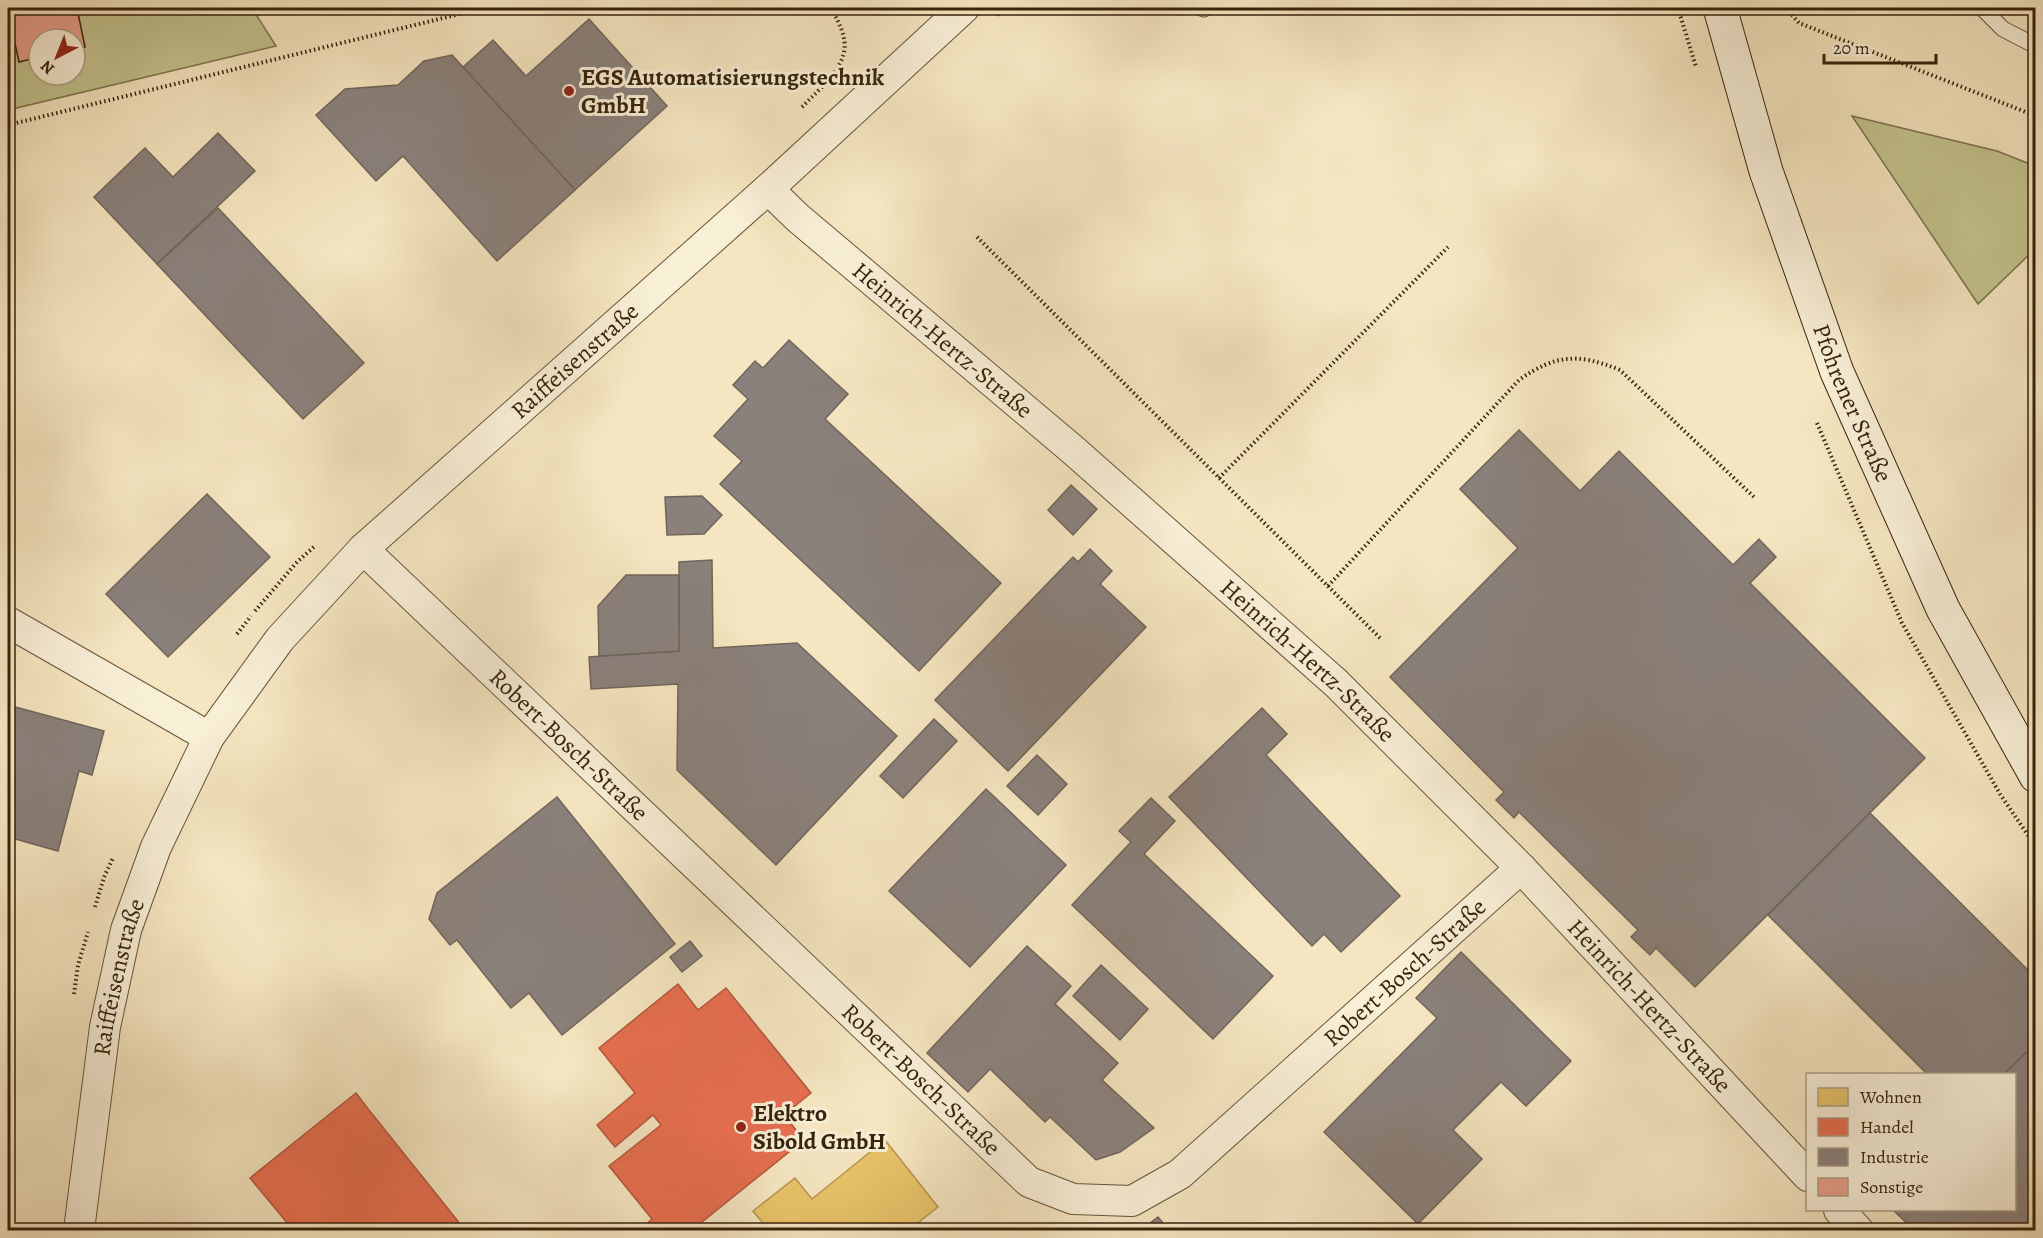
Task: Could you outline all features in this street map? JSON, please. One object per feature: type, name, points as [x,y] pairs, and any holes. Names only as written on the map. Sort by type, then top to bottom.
[{"type":"main road","name":"Pfohrener Straße","points":[[1720,8],[1766,171],[1837,372],[1943,609],[2036,776]]},
{"type":"street","name":"Raiffeisenstraße","points":[[79,1230],[105,1027],[126,930],[156,847],[208,736],[280,639],[363,549],[768,189],[964,8]]},
{"type":"street","name":"Heinrich-Hertz-Straße","points":[[768,189],[798,218],[1072,450],[1336,683],[1521,868],[1806,1174]]},
{"type":"street","name":"Robert-Bosch-Straße","points":[[363,549],[1029,1182],[1073,1199],[1132,1201],[1180,1174],[1521,868]]},
{"type":"street","points":[[8,622],[208,736]]},
{"type":"street","points":[[1841,1211],[1858,1230]]},
{"type":"lane","points":[[1982,8],[2003,29],[2036,46]]},
{"type":"path","points":[[8,125],[484,8]]},
{"type":"path","points":[[826,83],[840,67],[847,46],[841,26],[831,8]]},
{"type":"path","points":[[1786,8],[1799,23],[2036,117]]},
{"type":"path","points":[[977,237],[1380,638]]},
{"type":"path","points":[[1219,478],[1448,247]]},
{"type":"path","points":[[1328,586],[1519,380],[1539,366],[1555,359],[1575,358],[1597,361],[1620,370],[1755,498]]},
{"type":"green space","points":[[8,8],[252,8],[276,46],[8,110]]},
{"type":"green space","points":[[1852,116],[1997,151],[2035,166],[2035,249],[1978,304]]},
{"type":"building: Wohnen","points":[[885,1140],[938,1207],[909,1230],[769,1230],[753,1211],[795,1178],[812,1199]]},
{"type":"building: Handel","points":[[678,984],[698,1010],[726,988],[811,1093],[784,1115],[804,1140],[692,1230],[648,1230],[644,1226],[652,1219],[609,1166],[661,1125],[653,1115],[615,1147],[597,1125],[635,1093],[599,1048]]},
{"type":"building: Handel","points":[[356,1093],[465,1230],[293,1230],[250,1178]]},
{"type":"building: Industrie","name":"EGS Automatisierungstechnik GmbH","points":[[589,19],[667,106],[575,190],[463,67],[493,40],[526,76]]},
{"type":"building: Industrie","points":[[452,55],[575,190],[497,261],[403,156],[376,181],[316,115],[345,89],[398,85],[424,61]]},
{"type":"building: Industrie","points":[[218,133],[255,171],[157,264],[94,197],[145,148],[173,177]]},
{"type":"building: Industrie","points":[[218,208],[364,363],[303,419],[157,264]]},
{"type":"building: Industrie","points":[[789,340],[848,394],[825,419],[1001,583],[919,671],[720,484],[742,461],[714,436],[748,399],[733,385],[755,361],[763,368]]},
{"type":"building: Industrie","points":[[1519,430],[1580,491],[1619,451],[1733,565],[1759,539],[1776,557],[1750,583],[1925,758],[1695,987],[1656,948],[1650,955],[1631,937],[1638,930],[1519,812],[1514,818],[1496,800],[1504,792],[1390,677],[1518,548],[1460,489]]},
{"type":"building: Industrie","points":[[1071,485],[1097,509],[1073,535],[1048,510]]},
{"type":"building: Industrie","points":[[207,494],[270,557],[168,657],[106,594]]},
{"type":"building: Industrie","points":[[702,496],[722,515],[704,534],[667,535],[665,497]]},
{"type":"building: Industrie","points":[[1090,549],[1112,571],[1100,584],[1146,627],[1008,771],[935,700],[1073,557],[1078,562]]},
{"type":"building: Industrie","points":[[712,560],[713,648],[797,643],[897,736],[776,865],[677,770],[678,684],[591,689],[589,657],[679,651],[679,562]]},
{"type":"building: Industrie","points":[[626,575],[679,575],[679,651],[599,656],[598,606]]},
{"type":"building: Industrie","points":[[8,705],[104,731],[92,775],[79,771],[58,851],[8,837]]},
{"type":"building: Industrie","points":[[1262,708],[1287,734],[1266,755],[1400,896],[1341,952],[1324,934],[1312,946],[1169,797]]},
{"type":"building: Industrie","points":[[934,719],[957,741],[903,798],[880,776]]},
{"type":"building: Industrie","points":[[1037,755],[1067,784],[1038,815],[1007,786]]},
{"type":"building: Industrie","points":[[986,789],[1066,865],[970,967],[889,891]]},
{"type":"building: Industrie","points":[[557,797],[675,944],[562,1035],[529,993],[511,1008],[457,940],[450,945],[429,919],[437,893]]},
{"type":"building: Industrie","points":[[1151,798],[1175,821],[1144,854],[1273,976],[1213,1039],[1072,905],[1131,842],[1119,831]]},
{"type":"building: Industrie","points":[[1870,813],[2036,978],[2036,1043],[2005,1073],[1926,1073],[1768,915]]},
{"type":"building: Industrie","points":[[690,941],[702,956],[682,972],[670,957]]},
{"type":"building: Industrie","points":[[1027,946],[1071,986],[1055,1004],[1118,1063],[1102,1080],[1154,1128],[1120,1152],[1096,1160],[1050,1117],[1045,1122],[990,1069],[968,1092],[927,1053]]},
{"type":"building: Industrie","points":[[1461,952],[1571,1061],[1526,1106],[1501,1082],[1453,1130],[1482,1159],[1418,1224],[1324,1132],[1437,1018],[1416,998]]},
{"type":"building: Industrie","points":[[1101,965],[1148,1009],[1120,1040],[1073,996]]},
{"type":"building: Industrie","points":[[2036,1043],[2036,1230],[1914,1230],[1894,1211],[2016,1211],[2016,1073],[2005,1073]]},
{"type":"building: Industrie","points":[[1158,1217],[1169,1230],[1141,1230]]},
{"type":"building: Sonstige","points":[[50,8],[77,8],[81,27],[27,27],[27,60],[19,62],[9,16]]},
{"type":"place","name":"EGS Automatisierungstechnik GmbH","points":[[569,91]]},
{"type":"place","name":"Elektro Sibold GmbH","points":[[741,1127]]}]
